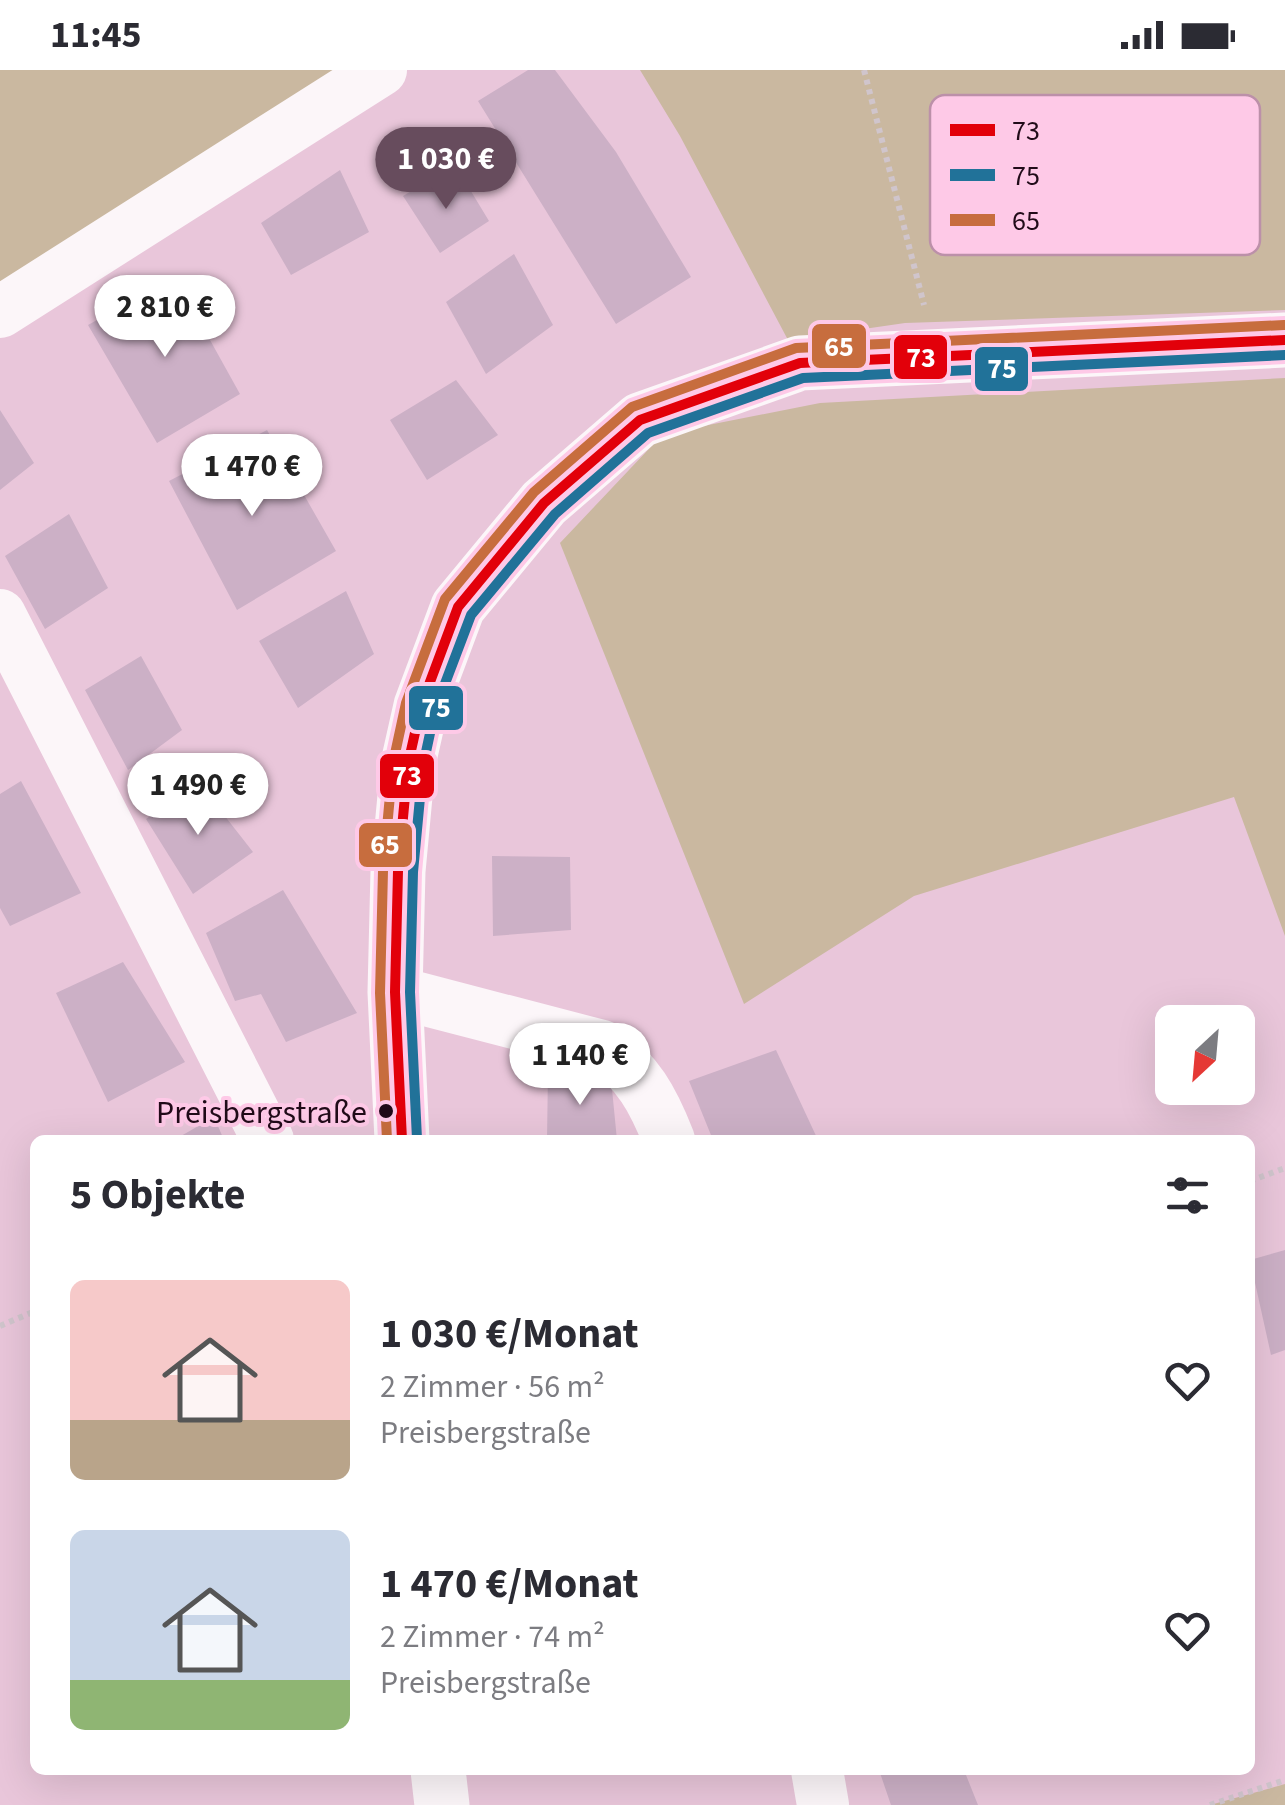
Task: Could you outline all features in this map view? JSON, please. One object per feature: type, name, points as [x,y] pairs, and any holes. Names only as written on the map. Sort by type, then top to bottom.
[{"type":"street","points":[[0,312],[381,70]]},
{"type":"street","points":[[402,1135],[395,992],[398,871],[408,764],[420,706],[458,607],[544,503],[640,420],[800,363],[1285,340]]},
{"type":"street","points":[[0,614],[265,1135]]},
{"type":"street","points":[[395,992],[602,1046],[630,1066],[650,1094],[668,1135]]},
{"type":"street","points":[[439,1775],[442,1805]]},
{"type":"street","points":[[818,1775],[823,1805]]},
{"type":"path","points":[[864,70],[937,354]]},
{"type":"path","points":[[1255,1178],[1285,1168]]},
{"type":"path","points":[[0,1326],[30,1313]]},
{"type":"path","points":[[1210,1805],[1285,1780]]},
{"type":"shaded area","points":[[0,70],[381,70],[0,312]]},
{"type":"shaded area","points":[[640,70],[1285,70],[1285,310],[905,323],[788,340],[680,136]]},
{"type":"shaded area","points":[[1285,378],[1285,936],[1234,797],[914,896],[744,1004],[560,543],[663,434],[820,403]]},
{"type":"shaded area","points":[[1285,1784],[1285,1805],[1210,1805]]},
{"type":"building","points":[[528,70],[555,70],[616,152],[691,277],[616,324],[478,101]]},
{"type":"building","points":[[340,170],[369,232],[291,275],[261,223]]},
{"type":"building","points":[[440,174],[449,191],[466,183],[489,221],[440,253],[403,196]]},
{"type":"building","points":[[514,254],[553,325],[486,374],[446,302]]},
{"type":"building","points":[[175,277],[240,394],[157,443],[88,325]]},
{"type":"building","points":[[456,380],[498,435],[427,480],[390,420]]},
{"type":"building","points":[[0,410],[34,463],[0,490]]},
{"type":"building","points":[[267,430],[336,551],[237,610],[169,481]]},
{"type":"building","points":[[69,514],[108,588],[45,629],[5,556]]},
{"type":"building","points":[[346,591],[374,654],[298,708],[259,641]]},
{"type":"building","points":[[141,656],[182,730],[128,770],[85,690]]},
{"type":"building","points":[[21,781],[81,893],[10,926],[0,908],[0,794]]},
{"type":"building","points":[[199,783],[253,852],[193,894],[146,819]]},
{"type":"building","points":[[492,856],[570,857],[571,930],[493,936]]},
{"type":"building","points":[[283,890],[357,1013],[286,1042],[261,994],[235,1001],[206,933]]},
{"type":"building","points":[[123,962],[185,1062],[108,1102],[56,993]]},
{"type":"building","points":[[776,1050],[816,1135],[711,1135],[689,1081]]},
{"type":"building","points":[[548,1071],[611,1079],[617,1135],[547,1135]]},
{"type":"building","points":[[214,1117],[222,1135],[183,1135]]},
{"type":"building","points":[[1285,1250],[1285,1350],[1271,1355],[1255,1283],[1255,1259]]},
{"type":"building","points":[[881,1775],[966,1775],[978,1805],[891,1805]]},
{"type":"transit line","name":"65","points":[[387,1135],[380,993],[383,871],[393,763],[406,703],[445,599],[534,492],[632,407],[796,348],[1284,325]]},
{"type":"transit line","name":"73","points":[[402,1135],[395,992],[398,871],[408,764],[421,706],[458,607],[544,503],[640,420],[800,363],[1285,340]]},
{"type":"transit line","name":"75","points":[[417,1135],[410,992],[413,872],[423,766],[435,710],[471,615],[555,514],[648,433],[803,378],[1285,355]]},
{"type":"place","name":"Preisbergstraße","points":[[386,1111]]}]
